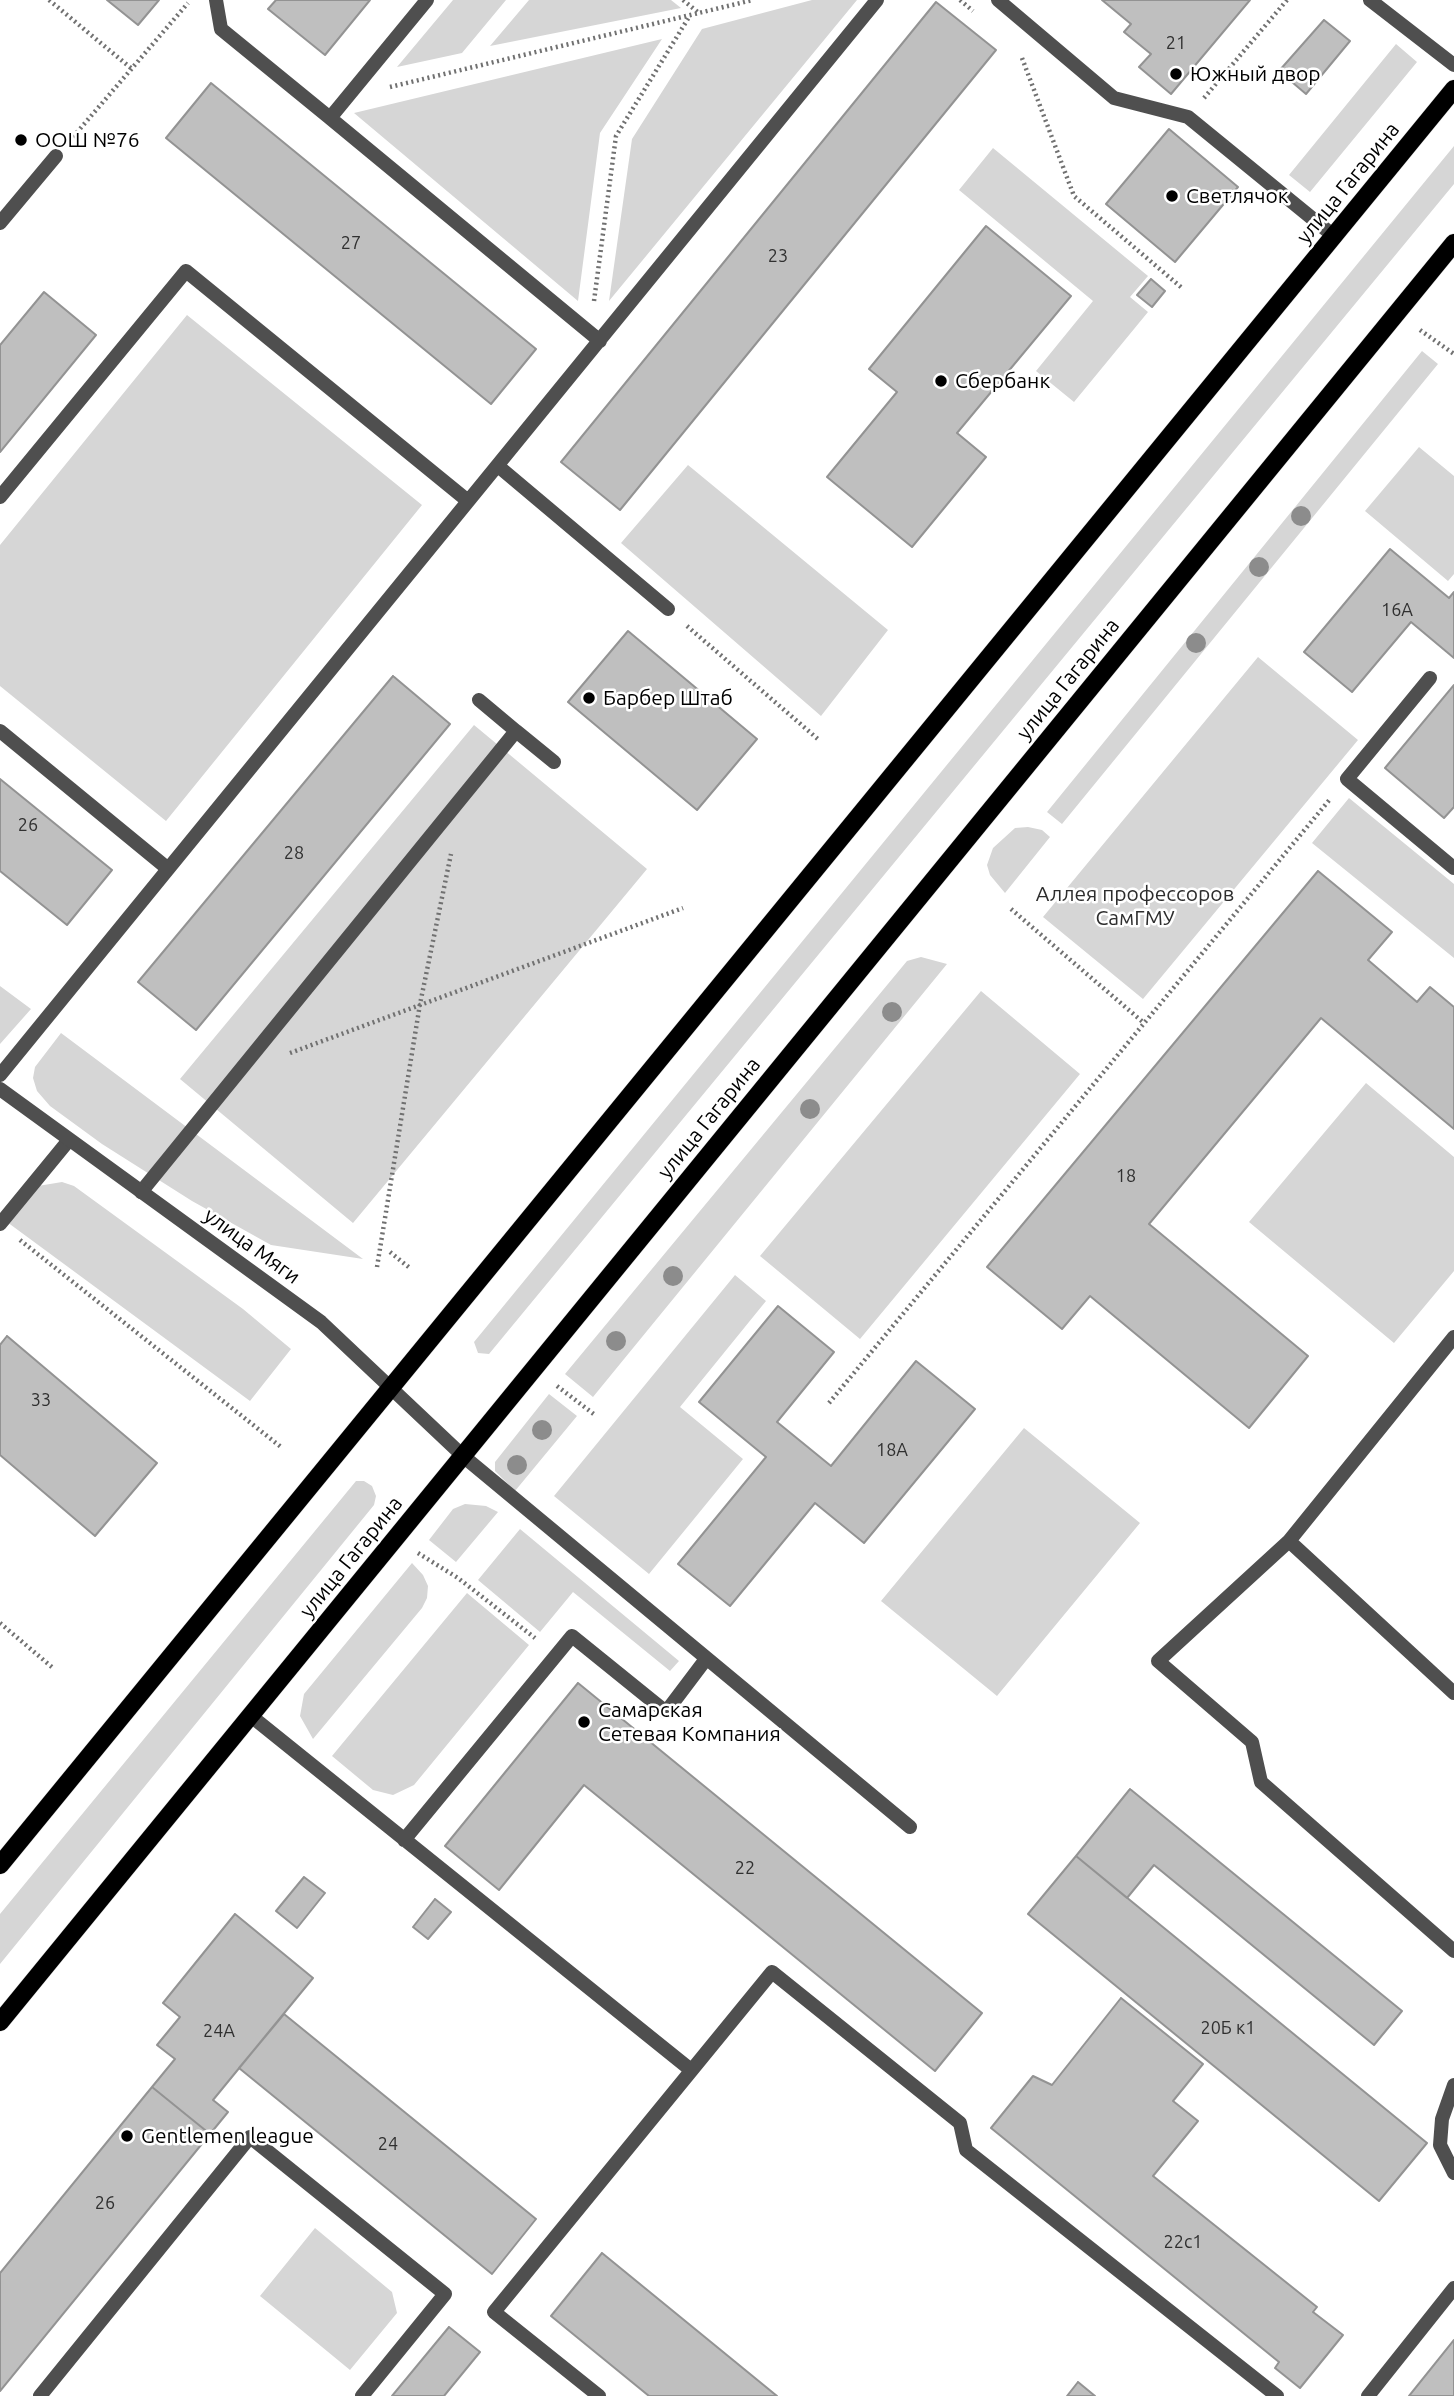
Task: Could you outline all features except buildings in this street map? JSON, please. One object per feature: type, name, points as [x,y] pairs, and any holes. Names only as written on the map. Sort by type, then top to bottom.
[{"type":"main road","name":"улица Гагарина","points":[[0,1865],[1454,89]]},
{"type":"main road","name":"улица Гагарина","points":[[0,2022],[1452,251]]},
{"type":"street","points":[[216,0],[221,29],[595,337]]},
{"type":"street","points":[[330,118],[427,0]]},
{"type":"street","points":[[0,1075],[498,466],[595,337],[877,0]]},
{"type":"street","points":[[998,0],[1114,98],[1188,117],[1335,237]]},
{"type":"street","points":[[1370,0],[1454,65]]},
{"type":"street","points":[[0,223],[56,156]]},
{"type":"street","points":[[0,497],[186,271],[468,501]]},
{"type":"street","points":[[498,466],[668,610]]},
{"type":"street","points":[[1430,678],[1347,779],[1454,868]]},
{"type":"street","points":[[479,700],[554,762]]},
{"type":"street","points":[[0,731],[167,868]]},
{"type":"street","points":[[141,1192],[516,731]]},
{"type":"street","name":"улица Мяги","points":[[0,1089],[321,1322],[392,1386],[463,1456],[910,1827]]},
{"type":"street","points":[[0,1224],[69,1140]]},
{"type":"street","points":[[1454,1337],[1289,1541],[1158,1661],[1252,1742],[1261,1782],[1454,1951]]},
{"type":"street","points":[[1289,1541],[1454,1693]]},
{"type":"street","points":[[404,1839],[572,1636],[666,1712],[706,1660]]},
{"type":"street","points":[[251,1716],[691,2070]]},
{"type":"street","points":[[598,2396],[494,2312],[772,1972],[960,2123],[966,2150],[1277,2396]]},
{"type":"street","points":[[1454,2085],[1442,2119],[1440,2145],[1454,2173]]},
{"type":"street","points":[[40,2396],[250,2137],[445,2294],[362,2396]]},
{"type":"street","points":[[1368,2396],[1454,2288]]},
{"type":"path","points":[[49,0],[132,69]]},
{"type":"path","points":[[683,0],[700,14]]},
{"type":"path","points":[[347,97],[753,0]]},
{"type":"path","points":[[960,0],[980,17]]},
{"type":"path","points":[[1188,117],[1287,0]]},
{"type":"path","points":[[56,156],[189,2],[221,29]]},
{"type":"path","points":[[595,337],[616,136],[690,17]]},
{"type":"path","points":[[1020,50],[1074,196],[1182,288]]},
{"type":"path","points":[[1420,330],[1454,354]]},
{"type":"path","points":[[668,610],[819,740]]},
{"type":"path","points":[[829,1402],[1347,779]]},
{"type":"path","points":[[377,1266],[420,1004],[453,847]]},
{"type":"path","points":[[237,1072],[683,908]]},
{"type":"path","points":[[1011,909],[1144,1023]]},
{"type":"path","points":[[0,1224],[281,1447]]},
{"type":"path","points":[[390,1252],[411,1269]]},
{"type":"path","points":[[547,1378],[594,1415]]},
{"type":"path","points":[[408,1547],[458,1578],[557,1656]]},
{"type":"path","points":[[0,1623],[53,1668]]},
{"type":"green space","points":[[453,0],[506,0],[462,53],[397,67]]},
{"type":"green space","points":[[529,0],[671,0],[681,8],[490,46]]},
{"type":"green space","points":[[812,0],[857,0],[609,301],[632,139],[702,29]]},
{"type":"green space","points":[[662,39],[600,133],[578,301],[354,113]]},
{"type":"green space","points":[[1396,44],[1417,62],[1310,192],[1289,175]]},
{"type":"green space","points":[[1454,146],[1454,184],[489,1354],[478,1353],[474,1342]]},
{"type":"green space","points":[[993,148],[1148,276],[1130,297],[1148,312],[1074,402],[1036,371],[1093,301],[959,190]]},
{"type":"green space","points":[[187,315],[422,505],[166,821],[0,686],[0,545]]},
{"type":"green space","points":[[1422,351],[1438,364],[1062,824],[1047,812]]},
{"type":"green space","points":[[1419,447],[1454,476],[1454,574],[1448,581],[1365,511]]},
{"type":"green space","points":[[688,465],[888,630],[821,716],[621,543]]},
{"type":"green space","name":"Аллея профессоров СамГМУ","points":[[1258,657],[1358,740],[1143,999],[1043,917]]},
{"type":"green space","points":[[474,725],[647,869],[353,1223],[180,1079]]},
{"type":"green space","points":[[1349,798],[1454,884],[1454,958],[1312,843]]},
{"type":"green space","points":[[1015,828],[1042,830],[1050,837],[1005,893],[990,875],[987,865],[993,848]]},
{"type":"green space","points":[[921,957],[947,964],[593,1397],[565,1374],[907,961]]},
{"type":"green space","points":[[0,986],[31,1009],[0,1044]]},
{"type":"green space","points":[[981,991],[1080,1074],[860,1339],[760,1256]]},
{"type":"green space","points":[[61,1033],[363,1259],[271,1245],[192,1201],[102,1144],[50,1106],[37,1091],[33,1078],[35,1067]]},
{"type":"green space","points":[[1366,1083],[1454,1157],[1454,1271],[1394,1343],[1249,1222]]},
{"type":"green space","points":[[62,1182],[74,1186],[243,1309],[291,1349],[250,1401],[7,1222],[38,1186]]},
{"type":"green space","points":[[735,1275],[766,1301],[680,1407],[743,1459],[649,1574],[554,1496]]},
{"type":"green space","points":[[549,1394],[577,1416],[515,1491],[495,1471],[495,1462]]},
{"type":"green space","points":[[1024,1428],[1140,1523],[997,1696],[881,1601]]},
{"type":"green space","points":[[356,1481],[364,1481],[372,1486],[376,1496],[374,1505],[0,1964],[0,1914]]},
{"type":"green space","points":[[465,1504],[486,1506],[498,1512],[456,1562],[429,1540],[453,1509]]},
{"type":"green space","points":[[520,1529],[679,1661],[670,1671],[573,1592],[540,1632],[478,1580]]},
{"type":"green space","points":[[412,1563],[423,1575],[428,1586],[427,1598],[422,1608],[313,1739],[300,1716],[304,1694]]},
{"type":"green space","points":[[467,1593],[529,1645],[414,1785],[393,1795],[373,1790],[332,1756]]},
{"type":"green space","points":[[315,2228],[392,2292],[397,2313],[350,2370],[260,2296]]},
{"type":"place","name":"Южный двор","points":[[1176,74]]},
{"type":"place","name":"ООШ №76","points":[[21,140]]},
{"type":"place","name":"Светлячок","points":[[1172,196]]},
{"type":"place","name":"Сбербанк","points":[[941,381]]},
{"type":"place","name":"Барбер Штаб","points":[[589,698]]},
{"type":"place","name":"Самарская Сетевая Компания","points":[[584,1722]]},
{"type":"place","name":"Gentlemen league","points":[[127,2136]]}]
